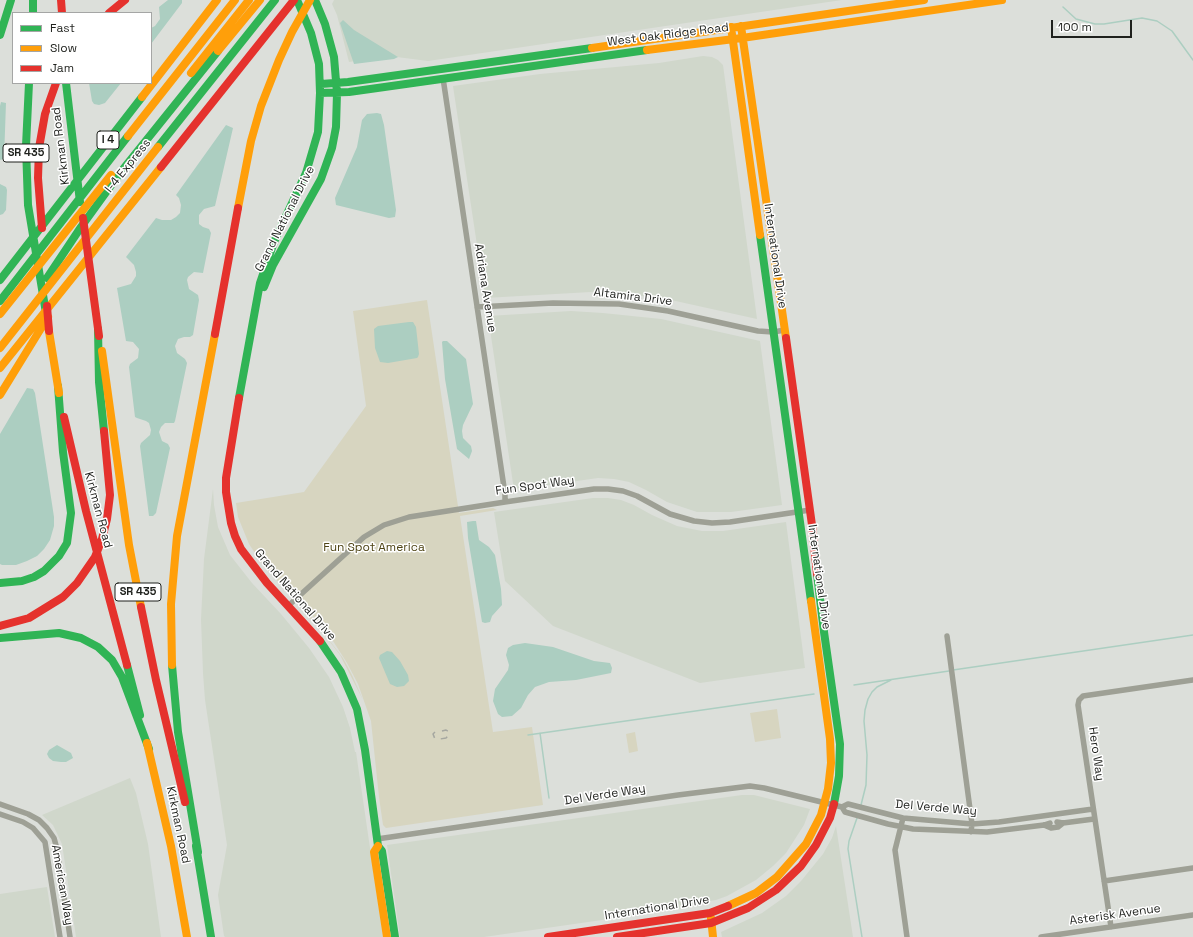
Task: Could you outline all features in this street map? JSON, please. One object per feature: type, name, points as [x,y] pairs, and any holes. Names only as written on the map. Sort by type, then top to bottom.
[{"type":"main road","points":[[0,35],[11,0]]},
{"type":"main road","points":[[33,0],[33,12]]},
{"type":"main road","points":[[110,12],[125,0]]},
{"type":"main road","name":"I 4","points":[[152,84],[217,0]]},
{"type":"main road","name":"I-4 Express","points":[[0,301],[235,0]]},
{"type":"main road","points":[[0,314],[65,234],[249,0]]},
{"type":"main road","points":[[8,338],[81,227],[120,172],[260,0]]},
{"type":"main road","name":"I-4 Express","points":[[0,348],[275,0]]},
{"type":"main road","points":[[0,368],[294,0]]},
{"type":"main road","name":"Grand National Drive","points":[[297,0],[307,22],[317,55],[321,84],[318,132],[306,173],[274,242],[264,268],[250,332],[229,456],[226,478],[227,498],[231,523],[241,548],[250,562],[319,639],[342,672],[357,709],[378,843],[382,852],[395,937]]},
{"type":"main road","name":"West Oak Ridge Road","points":[[321,84],[482,64],[924,0]]},
{"type":"main road","name":"West Oak Ridge Road","points":[[320,93],[337,93],[586,58],[846,24],[974,2],[1002,0]]},
{"type":"main road","points":[[61,1],[62,12]]},
{"type":"main road","points":[[198,852],[178,732],[172,673],[172,579],[177,536],[249,149],[261,106],[290,36],[314,1]]},
{"type":"main road","name":"Grand National Drive","points":[[256,308],[273,265],[321,179],[332,148],[336,127],[337,83],[334,57],[330,38],[314,1]]},
{"type":"main road","name":"International Drive","points":[[618,937],[711,923],[748,908],[776,890],[801,866],[816,845],[838,806],[840,744],[824,632],[810,510],[767,199],[750,97],[741,26]]},
{"type":"main road","name":"International Drive","points":[[548,937],[710,913],[745,899],[777,878],[806,844],[821,815],[831,775],[830,739],[731,27]]},
{"type":"main road","name":"Kirkman Road","points":[[29,84],[26,156],[30,223],[58,386],[78,482],[149,749],[172,852],[187,937]]},
{"type":"main road","name":"Kirkman Road","points":[[66,84],[90,275],[129,545],[143,622],[156,680],[198,852],[211,937]]},
{"type":"main road","name":"I 4","points":[[0,280],[152,84]]},
{"type":"main road","points":[[49,331],[38,173],[39,143],[44,119],[55,86]]},
{"type":"main road","points":[[752,174],[757,186],[767,199]]},
{"type":"main road","points":[[755,199],[761,204],[770,222]]},
{"type":"main road","points":[[0,395],[79,268]]},
{"type":"main road","points":[[0,626],[24,619],[51,606],[70,590],[89,566],[97,552],[104,534],[108,519],[110,495],[99,382],[98,329]]},
{"type":"main road","points":[[0,583],[22,581],[41,573],[59,556],[70,534],[71,508],[63,452],[58,386]]},
{"type":"main road","points":[[0,638],[59,633],[81,638],[98,647],[112,660],[121,673],[149,749]]},
{"type":"main road","name":"Grand National Drive","points":[[378,843],[374,852],[387,937]]},
{"type":"main road","points":[[710,913],[713,937]]},
{"type":"main road","points":[[618,937],[626,933],[633,925]]},
{"type":"street","name":"Adriana Avenue","points":[[443,78],[505,502]]},
{"type":"street","name":"Altamira Drive","points":[[477,307],[553,302],[619,304],[668,311],[758,331],[773,332],[785,330]]},
{"type":"street","name":"Fun Spot Way","points":[[288,606],[355,544],[374,530],[409,516],[594,489],[623,491],[637,496],[670,514],[682,518],[712,523],[730,522],[810,510]]},
{"type":"street","points":[[947,636],[972,824],[971,832]]},
{"type":"street","name":"Hero Way","points":[[1111,927],[1094,819],[1078,705],[1079,700],[1083,696],[1193,680]]},
{"type":"street","name":"Del Verde Way","points":[[378,843],[678,795],[750,786],[825,802],[838,806],[845,812],[913,829],[987,832],[1047,824],[1051,828],[1058,827],[1060,823],[1094,819]]},
{"type":"street","name":"American Way","points":[[0,804],[28,814],[44,824],[54,838],[57,849],[70,937]]},
{"type":"street","name":"Del Verde Way","points":[[838,806],[848,804],[903,818],[972,824],[999,822],[1093,809]]},
{"type":"street","points":[[0,814],[23,822],[37,831],[44,824]]},
{"type":"street","points":[[1043,816],[1047,824]]},
{"type":"street","points":[[903,818],[896,850],[896,860],[907,937]]},
{"type":"street","name":"American Way","points":[[37,831],[45,842],[47,850],[60,937]]},
{"type":"street","points":[[47,850],[57,849]]},
{"type":"street","points":[[1104,881],[1193,868]]},
{"type":"street","name":"Asterisk Avenue","points":[[1041,937],[1193,915]]},
{"type":"shaded area","points":[[168,0],[182,0],[182,3],[152,43],[152,28],[160,19],[159,7]]},
{"type":"shaded area","points":[[334,0],[842,0],[428,61],[389,56],[349,62],[337,15],[332,4]]},
{"type":"shaded area","points":[[343,20],[354,30],[398,57],[394,59],[354,64],[340,23]]},
{"type":"shaded area","points":[[703,56],[712,57],[723,65],[757,319],[662,298],[621,294],[591,292],[485,298],[453,86],[540,74],[659,63]]},
{"type":"shaded area","points":[[89,84],[120,84],[105,103],[99,105],[94,104],[92,101]]},
{"type":"shaded area","points":[[1,102],[6,103],[4,159],[0,160],[0,106]]},
{"type":"shaded area","points":[[367,114],[381,114],[384,125],[396,210],[395,217],[389,218],[336,205],[335,198],[357,147],[362,120]]},
{"type":"shaded area","points":[[226,125],[233,128],[215,206],[204,209],[199,215],[199,224],[209,229],[211,233],[203,273],[194,272],[188,277],[187,280],[189,289],[198,295],[199,300],[193,335],[178,339],[175,346],[177,353],[185,359],[187,363],[175,421],[174,423],[165,423],[159,432],[162,441],[168,444],[170,448],[156,513],[153,516],[149,516],[140,446],[141,443],[150,435],[151,430],[149,423],[135,417],[129,367],[130,364],[138,358],[139,349],[133,342],[126,341],[117,288],[131,284],[136,276],[134,265],[126,257],[156,218],[171,220],[180,213],[181,205],[179,198],[176,195]]},
{"type":"shaded area","points":[[0,184],[6,187],[7,190],[6,210],[0,215]]},
{"type":"shaded area","points":[[571,311],[661,319],[760,341],[782,505],[731,512],[697,512],[667,502],[629,482],[598,478],[514,490],[488,316]]},
{"type":"shaded area","points":[[413,322],[416,327],[418,357],[388,363],[380,362],[375,348],[374,329],[378,326]]},
{"type":"shaded area","points":[[443,341],[447,341],[466,359],[473,404],[463,425],[462,431],[463,438],[471,446],[472,451],[469,459],[457,449],[445,379]]},
{"type":"shaded area","points":[[27,388],[33,389],[35,393],[54,517],[54,526],[50,540],[37,556],[16,565],[2,565],[0,564],[0,434]]},
{"type":"shaded area","points":[[213,489],[218,527],[230,555],[252,583],[281,614],[309,648],[329,677],[343,707],[356,752],[383,937],[224,936],[218,895],[227,845],[205,700],[201,619],[204,559]]},
{"type":"shaded area","points":[[593,498],[621,500],[677,526],[702,531],[723,531],[786,522],[805,668],[700,683],[553,626],[505,581],[494,512]]},
{"type":"shaded area","points":[[476,521],[479,540],[489,547],[495,555],[501,589],[502,605],[492,616],[490,622],[485,623],[482,622],[468,538],[467,522]]},
{"type":"shaded area","points":[[525,643],[553,647],[594,661],[610,663],[612,668],[611,673],[576,680],[549,682],[535,687],[528,695],[521,708],[512,716],[502,717],[498,714],[493,701],[495,689],[508,670],[509,665],[506,655],[508,648],[513,645]]},
{"type":"shaded area","points":[[387,651],[392,652],[400,661],[408,675],[409,681],[404,686],[397,687],[390,684],[379,658],[380,655]]},
{"type":"shaded area","points":[[57,745],[71,753],[73,758],[66,762],[61,762],[53,761],[49,758],[47,754],[49,750]]},
{"type":"shaded area","points":[[130,778],[136,793],[148,844],[161,937],[76,937],[62,844],[53,825],[42,815]]},
{"type":"shaded area","points":[[742,795],[754,795],[810,809],[804,825],[786,853],[756,880],[727,896],[716,900],[699,903],[699,906],[484,937],[400,937],[387,845]]},
{"type":"shaded area","points":[[836,826],[853,937],[722,937],[721,932],[762,913],[786,896],[801,881],[823,854],[832,838]]},
{"type":"shaded area","points":[[47,887],[55,937],[0,937],[0,894]]},
{"type":"green space","name":"Fun Spot America","points":[[427,300],[459,513],[493,508],[497,510],[460,516],[493,732],[532,727],[543,805],[386,828],[383,825],[379,797],[371,721],[358,684],[333,641],[303,604],[286,590],[263,565],[249,544],[238,517],[236,503],[304,492],[366,406],[353,311]]},
{"type":"green space","points":[[302,605],[343,658],[363,700],[340,655],[302,609]]},
{"type":"green space","points":[[777,709],[781,738],[755,742],[750,713]]},
{"type":"green space","points":[[635,732],[638,751],[629,753],[626,734]]},
{"type":"waterway","points":[[1063,7],[1076,19],[1095,24],[1142,18],[1157,21],[1172,31],[1193,60]]},
{"type":"waterway","points":[[953,670],[1193,635]]},
{"type":"waterway","points":[[854,685],[949,671]]},
{"type":"waterway","points":[[861,805],[866,785],[867,755],[864,721],[865,710],[872,692],[877,687],[891,680]]},
{"type":"waterway","points":[[528,735],[814,694]]},
{"type":"waterway","points":[[540,733],[549,798]]},
{"type":"waterway","points":[[857,818],[849,841],[848,849],[862,937]]},
{"type":"railway","points":[[435,732],[433,734],[435,739],[446,738],[449,735],[449,732],[446,730],[442,731]]},
{"type":"traffic: fast","points":[[0,35],[11,0]]},
{"type":"traffic: fast","points":[[33,0],[33,12]]},
{"type":"traffic: fast","points":[[158,147],[275,0]]},
{"type":"traffic: fast","points":[[239,398],[260,283],[274,242],[306,173],[318,132],[320,93],[319,64],[311,33],[297,0]]},
{"type":"traffic: fast","points":[[264,287],[273,265],[321,179],[332,148],[336,127],[337,93],[334,57],[325,24],[315,0]]},
{"type":"traffic: fast","points":[[321,84],[348,82],[592,48]]},
{"type":"traffic: fast","points":[[320,93],[349,92],[647,50]]},
{"type":"traffic: fast","points":[[47,278],[120,173],[218,51]]},
{"type":"traffic: fast","points":[[29,84],[26,146],[28,205],[46,313]]},
{"type":"traffic: fast","points":[[66,84],[80,202]]},
{"type":"traffic: fast","points":[[0,280],[142,97]]},
{"type":"traffic: fast","points":[[0,301],[128,136]]},
{"type":"traffic: fast","points":[[760,235],[811,601]]},
{"type":"traffic: fast","points":[[98,329],[99,382],[104,431]]},
{"type":"traffic: fast","points":[[0,583],[22,581],[34,577],[44,571],[59,556],[67,543],[71,513],[63,452],[58,386]]},
{"type":"traffic: fast","points":[[817,574],[840,744],[839,776],[834,804]]},
{"type":"traffic: fast","points":[[0,638],[59,633],[81,638],[98,647],[112,660],[122,677],[149,749]]},
{"type":"traffic: fast","points":[[320,641],[341,672],[357,709],[365,750],[378,846],[382,851],[395,937]]},
{"type":"traffic: fast","points":[[127,665],[140,715]]},
{"type":"traffic: fast","points":[[172,665],[178,732],[198,852]]},
{"type":"traffic: fast","points":[[196,846],[211,937]]},
{"type":"traffic: slow","points":[[142,97],[217,0]]},
{"type":"traffic: slow","points":[[128,136],[235,0]]},
{"type":"traffic: slow","points":[[191,73],[249,0]]},
{"type":"traffic: slow","points":[[218,51],[260,0]]},
{"type":"traffic: slow","points":[[238,208],[251,141],[261,106],[279,60],[292,32],[310,0]]},
{"type":"traffic: slow","points":[[592,48],[924,0]]},
{"type":"traffic: slow","points":[[647,50],[742,38],[1002,0]]},
{"type":"traffic: slow","points":[[741,26],[786,338]]},
{"type":"traffic: slow","points":[[731,27],[760,235]]},
{"type":"traffic: slow","points":[[0,348],[158,147]]},
{"type":"traffic: slow","points":[[0,368],[161,167]]},
{"type":"traffic: slow","points":[[0,314],[111,175]]},
{"type":"traffic: slow","points":[[46,313],[59,393]]},
{"type":"traffic: slow","points":[[0,395],[48,317]]},
{"type":"traffic: slow","points":[[172,665],[171,604],[177,536],[215,334]]},
{"type":"traffic: slow","points":[[102,351],[129,545],[141,607]]},
{"type":"traffic: slow","points":[[728,906],[756,893],[777,877],[806,844],[821,815],[828,789],[831,763],[830,739],[811,601]]},
{"type":"traffic: slow","points":[[147,743],[171,846],[187,937]]},
{"type":"traffic: slow","points":[[378,846],[374,852],[387,937]]},
{"type":"traffic: slow","points":[[711,918],[713,937]]},
{"type":"traffic: jam","points":[[61,0],[62,12]]},
{"type":"traffic: jam","points":[[110,12],[125,0]]},
{"type":"traffic: jam","points":[[161,167],[294,0]]},
{"type":"traffic: jam","points":[[42,228],[38,178],[39,148],[45,114],[56,84]]},
{"type":"traffic: jam","points":[[215,334],[238,208]]},
{"type":"traffic: jam","points":[[83,218],[99,336]]},
{"type":"traffic: jam","points":[[47,306],[49,331]]},
{"type":"traffic: jam","points":[[786,338],[812,525],[817,574]]},
{"type":"traffic: jam","points":[[239,398],[226,478],[226,492],[231,523],[235,536],[241,549],[267,583],[320,641]]},
{"type":"traffic: jam","points":[[64,417],[86,511],[127,665]]},
{"type":"traffic: jam","points":[[0,626],[29,618],[63,597],[77,583],[95,557],[102,539],[107,519],[110,495],[104,431]]},
{"type":"traffic: jam","points":[[141,607],[156,680],[185,802]]},
{"type":"traffic: jam","points":[[617,937],[711,923],[748,908],[776,890],[801,866],[816,845],[830,818],[834,804]]},
{"type":"traffic: jam","points":[[548,937],[710,913],[728,906]]}]
